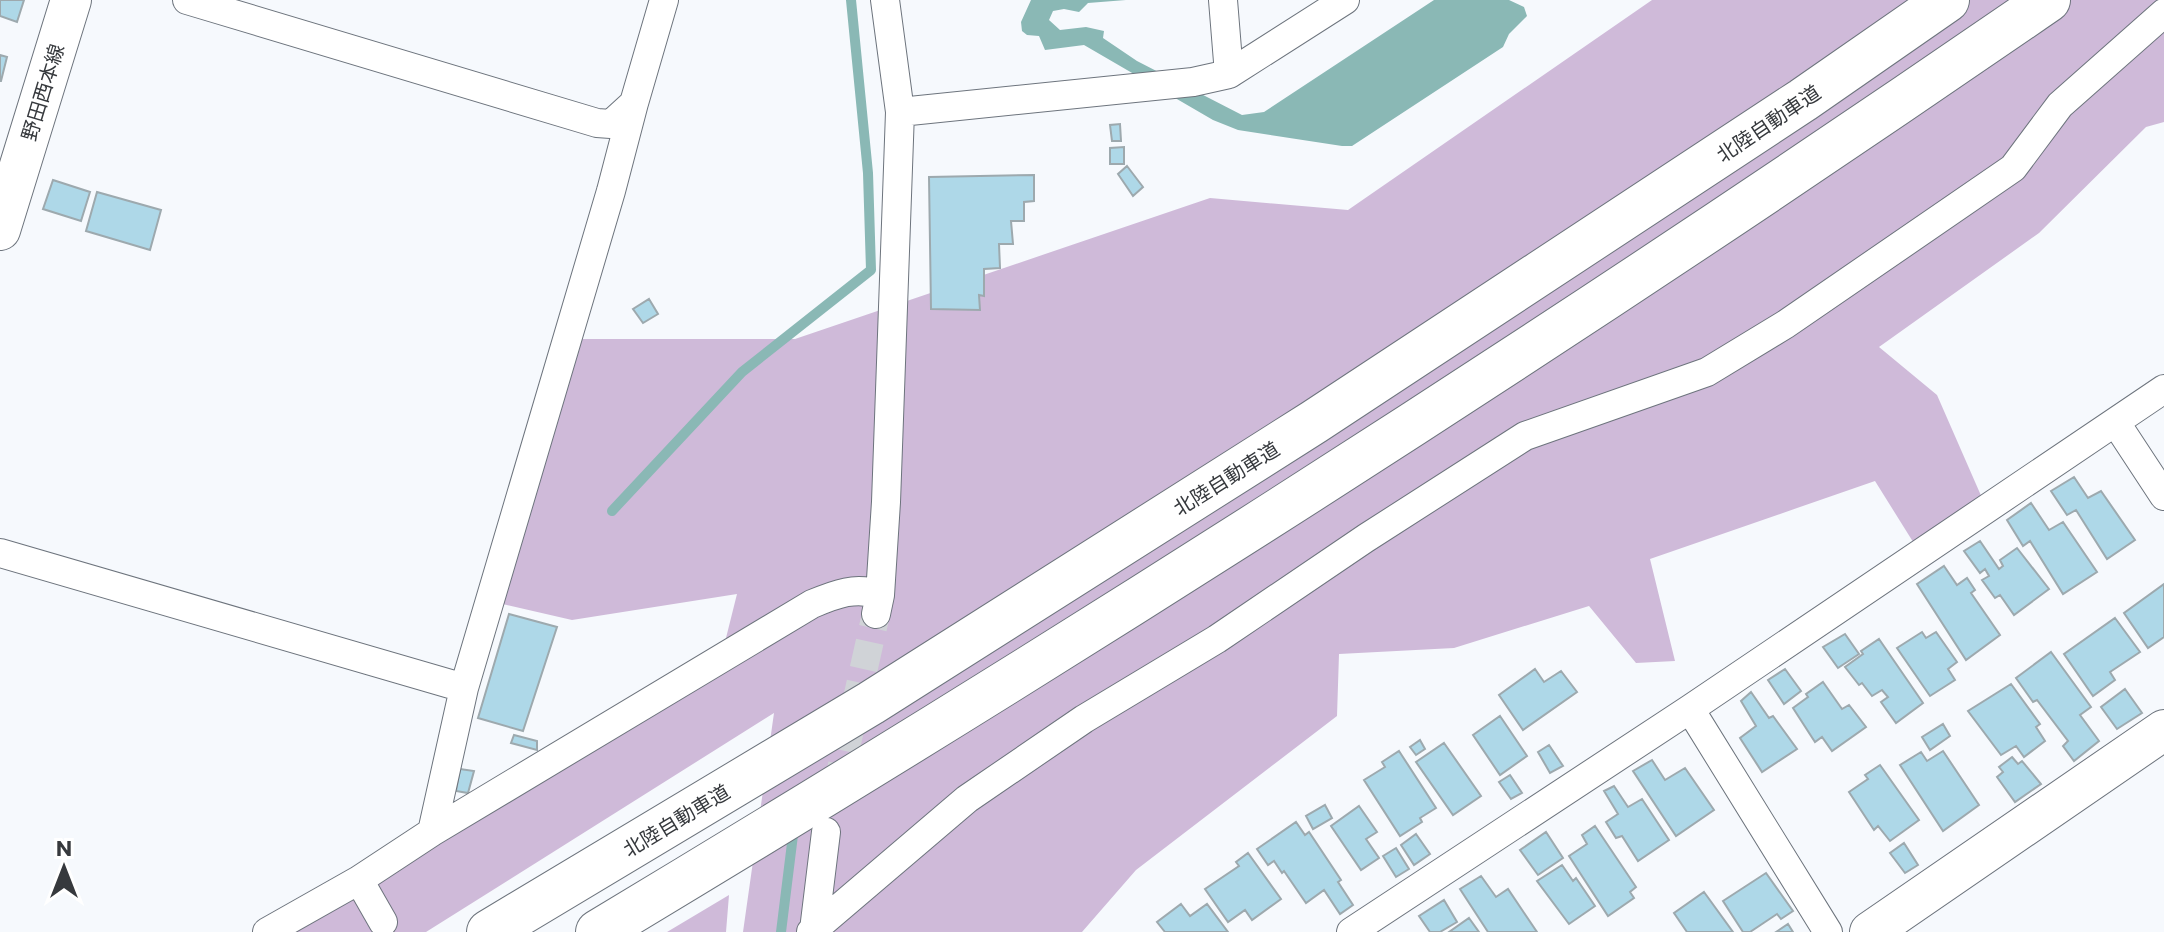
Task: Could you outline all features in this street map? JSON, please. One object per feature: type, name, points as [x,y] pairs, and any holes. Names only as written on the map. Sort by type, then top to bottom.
[{"type":"highway","name":"北陸自動車道","points":[[489,932],[871,703],[1314,422],[1803,100],[1947,0]]},
{"type":"highway","points":[[598,932],[889,758],[1331,477],[1833,148],[2048,0]]},
{"type":"street","name":"野田西本線","points":[[0,230],[71,0]]},
{"type":"street","points":[[187,0],[597,123],[611,124],[634,103]]},
{"type":"street","points":[[432,832],[464,688],[607,206],[664,0]]},
{"type":"street","points":[[267,932],[359,880],[432,832],[824,599],[864,589],[878,604],[886,502],[900,112],[885,0]]},
{"type":"street","points":[[1223,0],[1229,74]]},
{"type":"street","points":[[900,112],[1193,82],[1229,74],[1345,0]]},
{"type":"street","points":[[812,931],[967,799],[1084,719],[1217,639],[1525,436],[1707,372],[1786,324],[2013,168],[2060,105],[2164,13]]},
{"type":"street","points":[[1351,932],[1690,709],[2164,389]]},
{"type":"street","points":[[2116,423],[2164,496]]},
{"type":"street","points":[[0,553],[464,688]]},
{"type":"street","points":[[1690,709],[1828,932]]},
{"type":"street","points":[[1870,932],[2164,730]]},
{"type":"street","points":[[812,931],[826,832]]},
{"type":"street","points":[[359,880],[383,922]]},
{"type":"shaded area","points":[[1031,0],[1126,0],[1088,3],[1079,12],[1064,9],[1053,11],[1049,20],[1060,30],[1086,27],[1104,31],[1103,38],[1137,61],[1242,115],[1264,112],[1434,0],[1509,0],[1524,7],[1527,16],[1509,34],[1503,47],[1352,146],[1342,146],[1238,130],[1213,120],[1084,45],[1045,50],[1039,36],[1027,35],[1022,31],[1021,22]]},
{"type":"shaded area","points":[[1652,0],[2164,0],[2164,122],[2146,127],[2039,233],[1879,347],[1937,395],[1986,507],[1920,553],[1875,481],[1650,559],[1675,661],[1636,663],[1589,606],[1454,648],[1339,654],[1337,716],[1136,870],[1082,932],[743,932],[774,713],[426,932],[264,932],[721,658],[737,594],[572,620],[490,601],[568,339],[795,339],[1210,198],[1348,210]]},
{"type":"shaded area","points":[[729,895],[726,932],[667,932]]},
{"type":"building","points":[[0,0],[24,0],[17,22],[0,16]]},
{"type":"building","points":[[0,55],[7,57],[1,81],[0,81]]},
{"type":"building","points":[[1120,124],[1121,141],[1112,141],[1110,125]]},
{"type":"building","points":[[1124,147],[1124,164],[1110,164],[1110,148]]},
{"type":"building","points":[[1127,166],[1143,187],[1133,196],[1118,174]]},
{"type":"building","points":[[1034,175],[1034,201],[1024,202],[1024,221],[1011,221],[1013,244],[999,244],[1000,268],[984,269],[984,296],[979,295],[980,310],[931,309],[929,177]]},
{"type":"building","points":[[53,180],[90,192],[81,221],[43,209]]},
{"type":"building","points":[[97,192],[161,210],[150,250],[86,231]]},
{"type":"building","points":[[649,299],[658,314],[643,323],[633,309]]},
{"type":"building","points":[[2074,477],[2088,498],[2101,491],[2135,540],[2107,559],[2076,510],[2067,515],[2051,491]]},
{"type":"building","points":[[2031,503],[2049,530],[2063,522],[2097,572],[2063,594],[2030,541],[2023,546],[2007,520]]},
{"type":"building","points":[[1980,541],[1999,569],[2003,566],[2000,560],[2017,548],[2049,589],[2014,615],[2000,595],[1995,598],[1982,580],[1989,576],[1985,569],[1980,573],[1964,551]]},
{"type":"building","points":[[1944,566],[1957,585],[1967,578],[1975,590],[1971,593],[2000,635],[1966,660],[1917,584]]},
{"type":"building","points":[[2164,584],[2164,637],[2148,648],[2124,613]]},
{"type":"building","points":[[509,614],[557,627],[523,731],[478,718]]},
{"type":"building","points":[[2115,618],[2140,652],[2110,672],[2115,680],[2093,696],[2064,654]]},
{"type":"building","points":[[1922,632],[1926,638],[1936,632],[1957,662],[1948,669],[1955,680],[1930,696],[1897,648]]},
{"type":"building","points":[[1845,634],[1859,654],[1838,668],[1823,647]]},
{"type":"building","points":[[1879,639],[1923,703],[1896,723],[1881,702],[1888,697],[1882,690],[1872,696],[1845,667]]},
{"type":"building","points":[[2051,652],[2091,707],[2080,715],[2099,741],[2074,761],[2063,746],[2068,741],[2016,678]]},
{"type":"building","points":[[1535,669],[1544,682],[1561,671],[1577,692],[1523,730],[1499,695]]},
{"type":"building","points":[[1785,669],[1801,691],[1784,704],[1768,680]]},
{"type":"building","points":[[1823,682],[1842,709],[1849,705],[1866,727],[1832,751],[1822,737],[1815,742],[1793,708]]},
{"type":"building","points":[[2011,684],[2040,724],[2036,727],[2045,741],[2024,757],[2016,746],[2001,755],[1968,711]]},
{"type":"building","points":[[2125,689],[2142,713],[2117,729],[2101,707]]},
{"type":"building","points":[[1751,692],[1797,749],[1762,772],[1740,738],[1756,726],[1741,701]]},
{"type":"building","points":[[1500,716],[1527,756],[1500,775],[1473,735]]},
{"type":"building","points":[[1943,724],[1950,736],[1930,750],[1922,737]]},
{"type":"building","points":[[514,735],[537,741],[537,750],[511,743]]},
{"type":"building","points":[[1420,740],[1425,749],[1416,755],[1410,747]]},
{"type":"building","points":[[1444,743],[1481,796],[1453,815],[1416,762]]},
{"type":"building","points":[[1549,745],[1563,766],[1550,773],[1538,752]]},
{"type":"building","points":[[1399,751],[1436,808],[1420,818],[1422,822],[1400,836],[1364,780],[1385,767],[1382,762]]},
{"type":"building","points":[[1943,751],[1979,805],[1943,831],[1900,765],[1921,752],[1927,761]]},
{"type":"building","points":[[2012,757],[2018,764],[2022,761],[2041,784],[2015,802],[1997,777],[2003,772],[1999,767]]},
{"type":"building","points":[[1652,760],[1665,780],[1685,768],[1714,810],[1676,836],[1633,771]]},
{"type":"building","points":[[1880,765],[1919,820],[1890,841],[1878,826],[1874,830],[1849,792],[1868,779],[1865,775]]},
{"type":"building","points":[[460,769],[474,771],[468,793],[456,791]]},
{"type":"building","points":[[1510,775],[1522,793],[1511,799],[1499,782]]},
{"type":"building","points":[[1614,786],[1628,807],[1642,799],[1669,840],[1638,861],[1622,836],[1616,838],[1606,822],[1618,814],[1604,791]]},
{"type":"building","points":[[1325,805],[1332,818],[1313,829],[1306,816]]},
{"type":"building","points":[[1359,806],[1377,832],[1366,839],[1379,858],[1361,870],[1331,826]]},
{"type":"building","points":[[1296,822],[1305,835],[1309,832],[1341,880],[1338,882],[1353,905],[1340,914],[1324,890],[1306,903],[1284,871],[1282,873],[1274,861],[1268,865],[1257,849]]},
{"type":"building","points":[[1595,826],[1636,887],[1630,892],[1634,898],[1608,916],[1569,856],[1587,844],[1582,835]]},
{"type":"building","points":[[1546,832],[1563,858],[1538,875],[1520,850]]},
{"type":"building","points":[[1416,834],[1430,854],[1414,865],[1401,845]]},
{"type":"building","points":[[1904,843],[1918,865],[1905,873],[1890,853]]},
{"type":"building","points":[[1396,848],[1409,869],[1396,877],[1383,856]]},
{"type":"building","points":[[1248,853],[1281,899],[1252,920],[1245,910],[1228,922],[1205,889],[1239,866],[1236,862]]},
{"type":"building","points":[[1562,865],[1573,881],[1576,878],[1595,906],[1569,924],[1537,881]]},
{"type":"building","points":[[1766,873],[1793,911],[1781,919],[1777,914],[1750,932],[1743,932],[1723,901]]},
{"type":"building","points":[[1481,876],[1496,897],[1508,889],[1537,932],[1488,932],[1460,889]]},
{"type":"building","points":[[1704,892],[1733,932],[1687,932],[1674,913]]},
{"type":"building","points":[[1444,900],[1457,922],[1440,932],[1430,932],[1419,916]]},
{"type":"building","points":[[1181,904],[1190,916],[1207,904],[1228,932],[1165,932],[1157,922]]},
{"type":"building","points":[[1469,918],[1479,932],[1449,932]]},
{"type":"building","points":[[1788,924],[1793,932],[1776,932]]},
{"type":"waterway","points":[[612,511],[742,372],[871,270],[868,173],[851,0]]},
{"type":"waterway","points":[[781,932],[794,827]]},
{"type":"tunnel","points":[[836,792],[876,614]]}]
